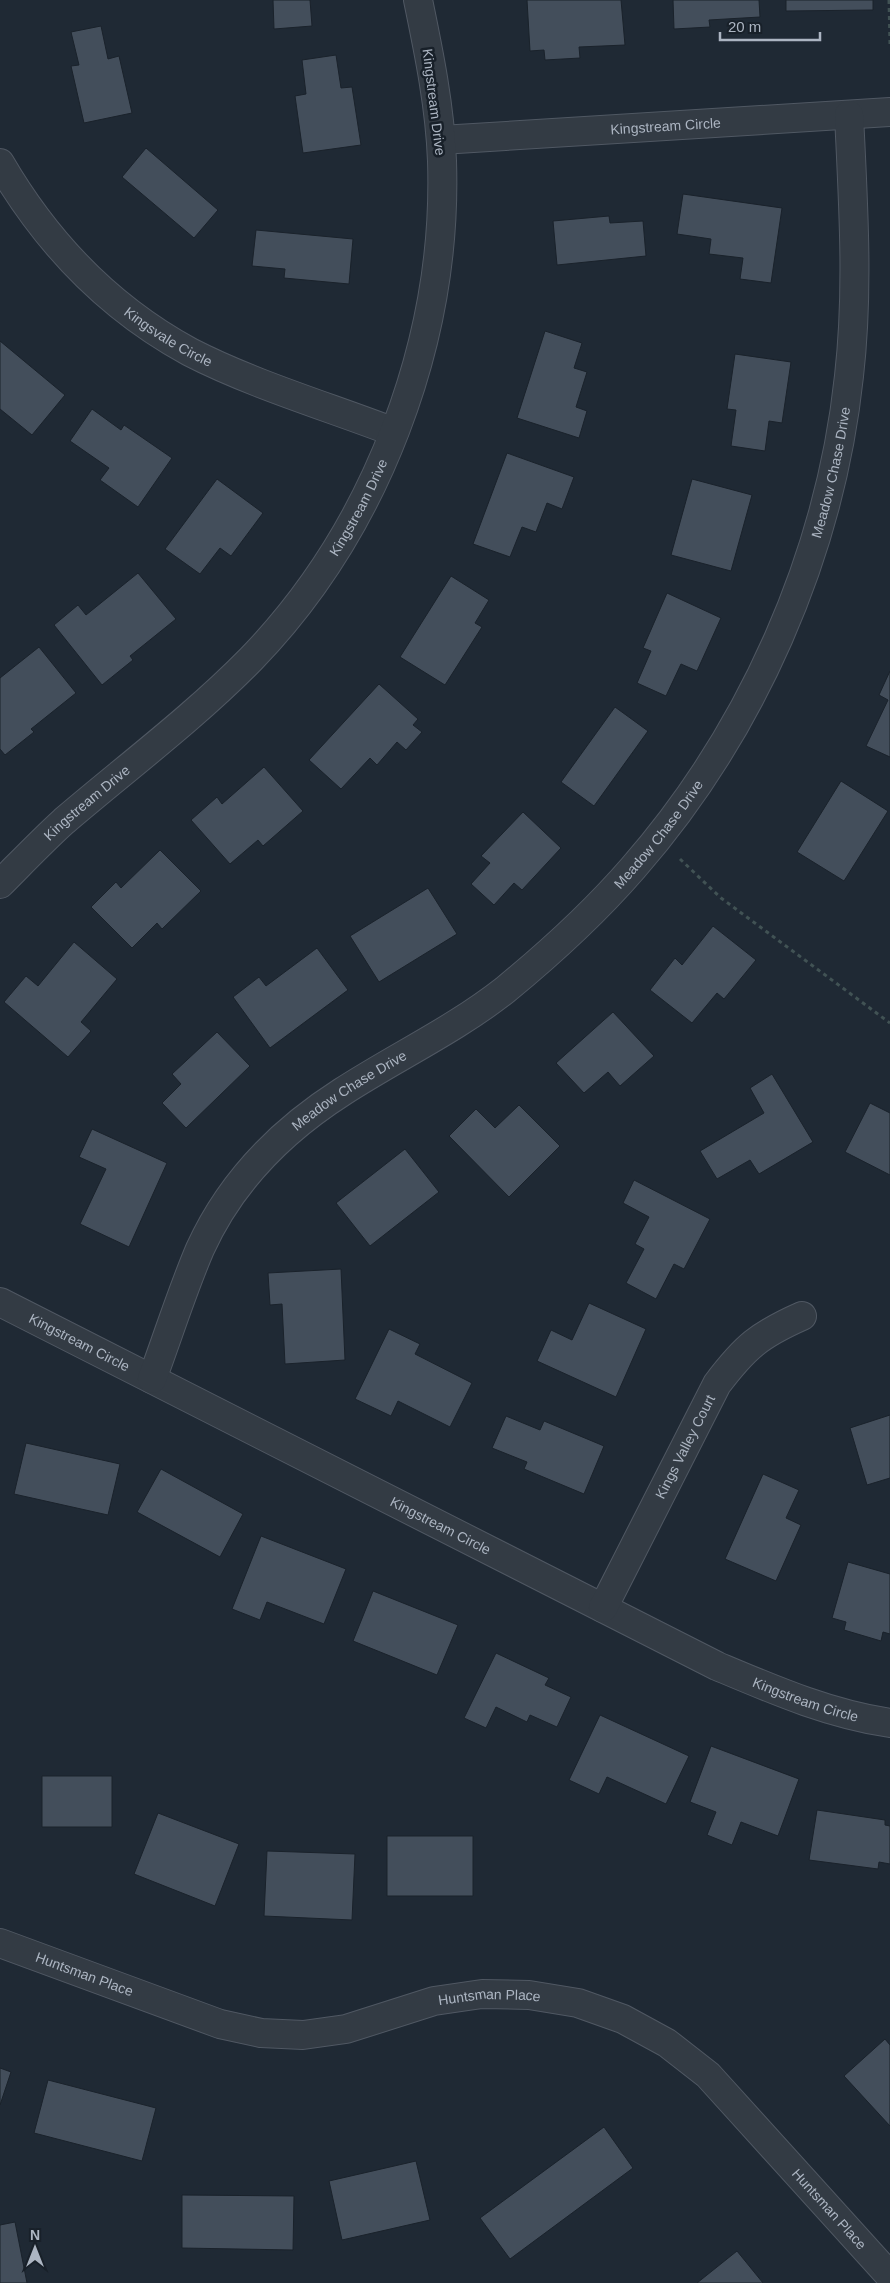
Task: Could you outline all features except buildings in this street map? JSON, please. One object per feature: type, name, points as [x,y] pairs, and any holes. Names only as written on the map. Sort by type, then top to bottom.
[{"type":"street","name":"Kingstream Drive","points":[[0,884],[62,824],[221,689],[253,657],[302,598],[344,535],[379,468],[394,432],[420,352],[435,274],[440,229],[441,140],[432,65],[418,0]]},
{"type":"street","name":"Kingstream Circle","points":[[441,140],[890,112]]},
{"type":"street","name":"Meadow Chase Drive","points":[[152,1379],[201,1249],[227,1201],[259,1159],[298,1122],[344,1090],[430,1042],[502,992],[572,932],[633,868],[657,837],[706,772],[749,700],[783,627],[814,544],[834,466],[849,377],[855,290],[849,115]]},
{"type":"street","name":"Kingsvale Circle","points":[[0,163],[46,232],[90,281],[138,320],[191,352],[234,372],[394,432]]},
{"type":"street","name":"Kingstream Circle","points":[[0,1302],[718,1666],[797,1700],[870,1720],[890,1723]]},
{"type":"street","name":"Kings Valley Court","points":[[603,1608],[717,1384],[748,1347],[770,1330],[802,1316]]},
{"type":"street","name":"Huntsman Place","points":[[0,1943],[220,2024],[261,2033],[303,2035],[346,2029],[434,2001],[482,1994],[529,1995],[578,2003],[623,2019],[667,2043],[708,2075],[890,2276]]},
{"type":"path","points":[[889,0],[890,44]]},
{"type":"path","points":[[657,837],[721,898],[890,1024]]}]
